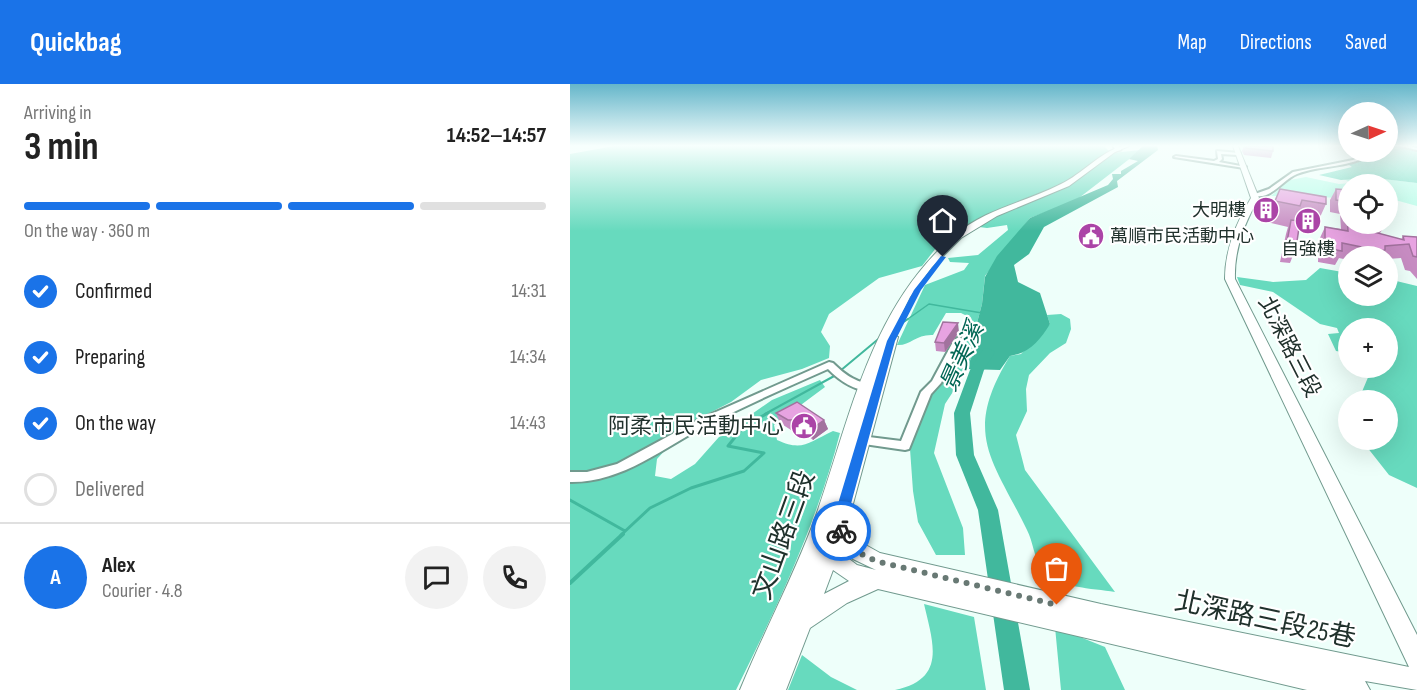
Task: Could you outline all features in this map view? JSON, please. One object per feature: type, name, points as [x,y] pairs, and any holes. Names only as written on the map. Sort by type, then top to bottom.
[{"type":"main road","name":"文山路三段","points":[[830,525],[863,386],[879,360],[900,303],[934,263],[968,231],[995,212],[1066,184],[1079,174]]},
{"type":"main road","points":[[1247,174],[1255,195]]},
{"type":"main road","name":"北深路三段","points":[[1255,195],[1232,256],[1230,279],[1417,659]]},
{"type":"main road","name":"文山路三段","points":[[752,690],[821,550],[861,440],[863,386]]},
{"type":"main road","points":[[830,525],[862,557],[925,581],[1104,624]]},
{"type":"main road","name":"文山路三段","points":[[774,690],[805,621],[821,550]]},
{"type":"main road","points":[[821,550],[852,573],[879,580],[925,581]]},
{"type":"main road","points":[[805,621],[837,598],[859,586],[879,580]]},
{"type":"main road","name":"北深路三段25巷","points":[[1104,624],[1417,680]]},
{"type":"main road","name":"北深路三段25巷","points":[[1104,624],[1358,690]]},
{"type":"street","points":[[1255,195],[1269,193],[1293,174]]},
{"type":"street","points":[[861,440],[905,446],[926,392],[936,383],[959,340]]},
{"type":"street","points":[[570,477],[602,475],[704,422],[829,365],[863,386]]},
{"type":"shaded area","points":[[570,174],[1110,174],[1075,201],[1030,218],[985,276],[982,304],[973,338],[975,350],[962,378],[945,404],[934,453],[963,528],[965,555],[936,555],[918,522],[910,449],[929,393],[942,381],[962,344],[971,318],[961,313],[946,313],[933,335],[922,336],[906,344],[897,345],[925,285],[964,270],[969,263],[950,262],[948,258],[978,255],[1008,230],[1007,225],[987,228],[956,224],[934,233],[943,239],[922,266],[879,278],[829,314],[821,332],[830,346],[829,358],[802,369],[761,380],[731,402],[690,423],[657,459],[655,476],[671,479],[695,464],[719,437],[772,400],[820,380],[825,387],[774,425],[777,440],[793,445],[812,442],[833,431],[840,433],[808,532],[781,596],[736,690],[570,690]]},
{"type":"shaded area","points":[[1112,174],[1126,174],[1117,181],[1118,187],[1044,227],[1029,254],[1014,265],[1018,282],[1040,293],[1050,324],[1042,335],[1029,349],[1010,356],[1000,370],[966,369],[975,350],[973,338],[982,304],[985,277],[997,256],[1030,218],[1108,185],[1113,179]]},
{"type":"shaded area","points":[[1338,174],[1338,179],[1319,175]]},
{"type":"shaded area","points":[[1398,174],[1417,174],[1417,183],[1398,181]]},
{"type":"shaded area","points":[[1306,177],[1338,184],[1338,198],[1271,196],[1290,180]]},
{"type":"shaded area","points":[[1398,181],[1417,183],[1417,206],[1398,201]]},
{"type":"shaded area","points":[[1320,268],[1338,271],[1338,306],[1398,306],[1398,281],[1417,286],[1417,488],[1389,475],[1369,450],[1398,450],[1398,390],[1363,390],[1368,378],[1398,378],[1398,318],[1338,318],[1338,330],[1337,328],[1320,324],[1273,292],[1240,285],[1237,277],[1273,282],[1306,280]]},
{"type":"shaded area","points":[[1061,314],[1070,319],[1071,329],[1066,343],[1050,353],[1029,375],[1026,389],[1027,411],[1016,435],[1025,470],[1115,592],[1066,584],[1049,575],[1042,568],[1027,530],[987,445],[985,426],[987,406],[1010,356],[1021,354],[1050,324],[1047,315]]},
{"type":"shaded area","points":[[1338,333],[1338,351],[1336,351],[1328,334]]},
{"type":"shaded area","points":[[924,604],[974,617],[986,690],[895,690],[912,685],[923,677],[929,668],[932,658],[931,632]]},
{"type":"shaded area","points":[[1055,627],[1105,647],[1125,690],[1061,690]]},
{"type":"shaded area","points":[[802,655],[831,677],[857,690],[788,690]]},
{"type":"building","points":[[1280,189],[1326,197],[1326,204],[1302,200],[1300,206],[1275,201]]},
{"type":"building","points":[[1291,220],[1300,221],[1296,248],[1286,247]]},
{"type":"building","points":[[1325,227],[1338,229],[1338,234],[1381,234],[1404,240],[1403,236],[1417,237],[1417,257],[1413,256],[1409,244],[1357,246],[1342,243],[1342,246],[1338,246],[1338,250],[1325,248]]},
{"type":"building","points":[[943,322],[958,323],[944,343],[935,342]]},
{"type":"building","points":[[797,402],[824,420],[810,430],[796,420],[788,420],[776,413]]},
{"type":"waterway","points":[[905,321],[929,304],[982,313]]},
{"type":"waterway","points":[[840,371],[882,336]]},
{"type":"waterway","name":"景美溪","points":[[988,352],[977,370],[962,413],[965,455],[988,510],[1017,690]]},
{"type":"waterway","points":[[765,414],[836,375]]},
{"type":"waterway","points":[[621,535],[650,508],[691,488],[744,471],[764,453],[728,446],[744,426],[768,413]]},
{"type":"waterway","points":[[570,500],[625,531]]},
{"type":"waterway","points":[[570,583],[623,534]]},
{"type":"way so far","points":[[841,531],[849,546],[862,557],[1057,605]]},
{"type":"place","name":"大明樓","points":[[1266,210]]},
{"type":"place","name":"自強樓","points":[[1308,221]]},
{"type":"place","name":"萬順市民活動中心","points":[[1091,236]]},
{"type":"place","name":"阿柔市民活動中心","points":[[804,426]]},
{"type":"route","points":[[841,531],[838,527],[891,341],[918,290],[943,257]]}]
